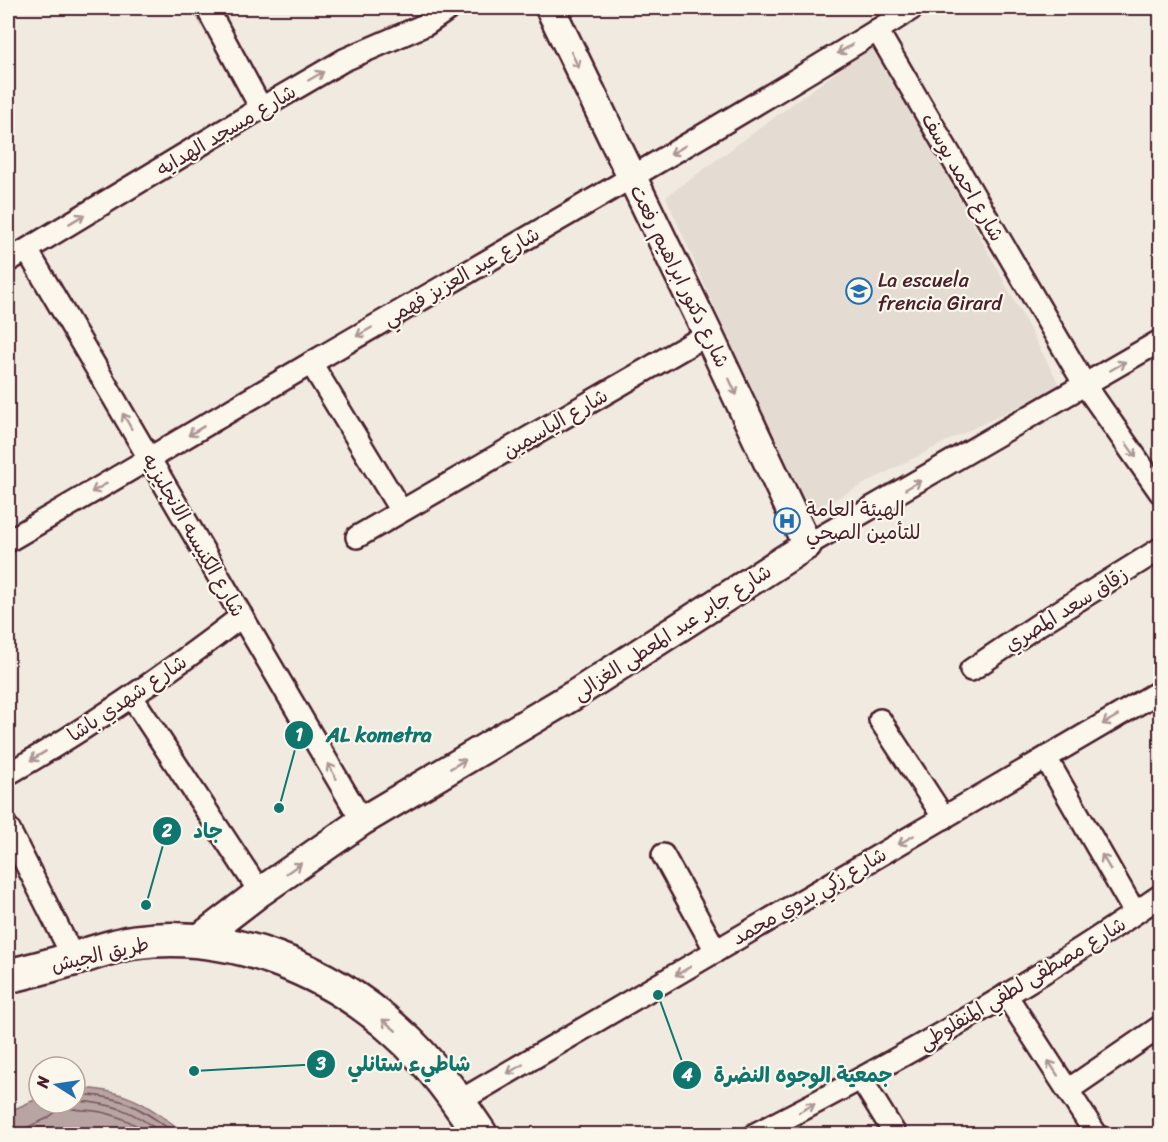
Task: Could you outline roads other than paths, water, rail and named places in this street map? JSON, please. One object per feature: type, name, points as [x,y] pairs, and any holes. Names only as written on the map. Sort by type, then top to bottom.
[{"type":"highway","name":"طريق الجيش","points":[[8,976],[133,942],[163,940],[196,941],[241,948],[284,961],[325,980],[364,1004],[399,1033],[458,1102],[480,1134]]},
{"type":"street","points":[[207,8],[261,108]]},
{"type":"street","name":"شارع مسجد الهدايه","points":[[8,261],[344,60],[427,24],[450,8]]},
{"type":"street","name":"شارع دكتور ابراهيم رفعت","points":[[550,8],[807,545]]},
{"type":"street","name":"شارع عبد العزيز فهمي","points":[[8,541],[632,178],[913,8]]},
{"type":"street","name":"شارع احمد يوسف","points":[[877,30],[1085,385],[1161,492]]},
{"type":"street","name":"شارع الكنيسه الانجليزيه","points":[[27,250],[362,821]]},
{"type":"street","name":"شارع الياسمين","points":[[357,537],[708,334]]},
{"type":"street","name":"شارع جابر عبد المعطى الغزالى","points":[[196,941],[260,892],[362,821],[574,695],[807,545],[1161,341]]},
{"type":"street","points":[[311,363],[401,511]]},
{"type":"street","name":"زقاق سعد المصري","points":[[971,670],[1161,549]]},
{"type":"street","name":"شارع شهدي باشا","points":[[8,774],[132,697],[242,616]]},
{"type":"street","name":"شارع زكي بدوي محمد","points":[[458,1102],[1161,691]]},
{"type":"street","points":[[132,697],[260,892]]},
{"type":"street","points":[[880,720],[944,818]]},
{"type":"street","points":[[1046,758],[1136,913]]},
{"type":"street","points":[[8,828],[74,959]]},
{"type":"street","points":[[663,855],[716,951]]},
{"type":"street","name":"شارع مصطفى لطفي المنفلوطى","points":[[755,1134],[936,1037],[1161,896]]},
{"type":"street","points":[[1006,995],[1096,1134]]},
{"type":"street","points":[[1068,1090],[1161,1027]]},
{"type":"street","points":[[861,1078],[895,1134]]},
{"type":"water","points":[[87,1089],[93,1089],[109,1091],[135,1100],[186,1134],[8,1134],[8,1112],[27,1103],[27,1115],[87,1115]]},
{"type":"place","name":"La escuela frencia Girard","points":[[859,291]]},
{"type":"place","name":"الهيئة العامة للتأمين الصحي","points":[[787,521]]},
{"type":"place","name":"AL kometra","points":[[279,808]]},
{"type":"place","name":"جاد","points":[[146,905]]},
{"type":"place","name":"جمعية الوجوه النضرة","points":[[658,995]]},
{"type":"place","name":"شاطيء ستانلي","points":[[194,1071]]}]
